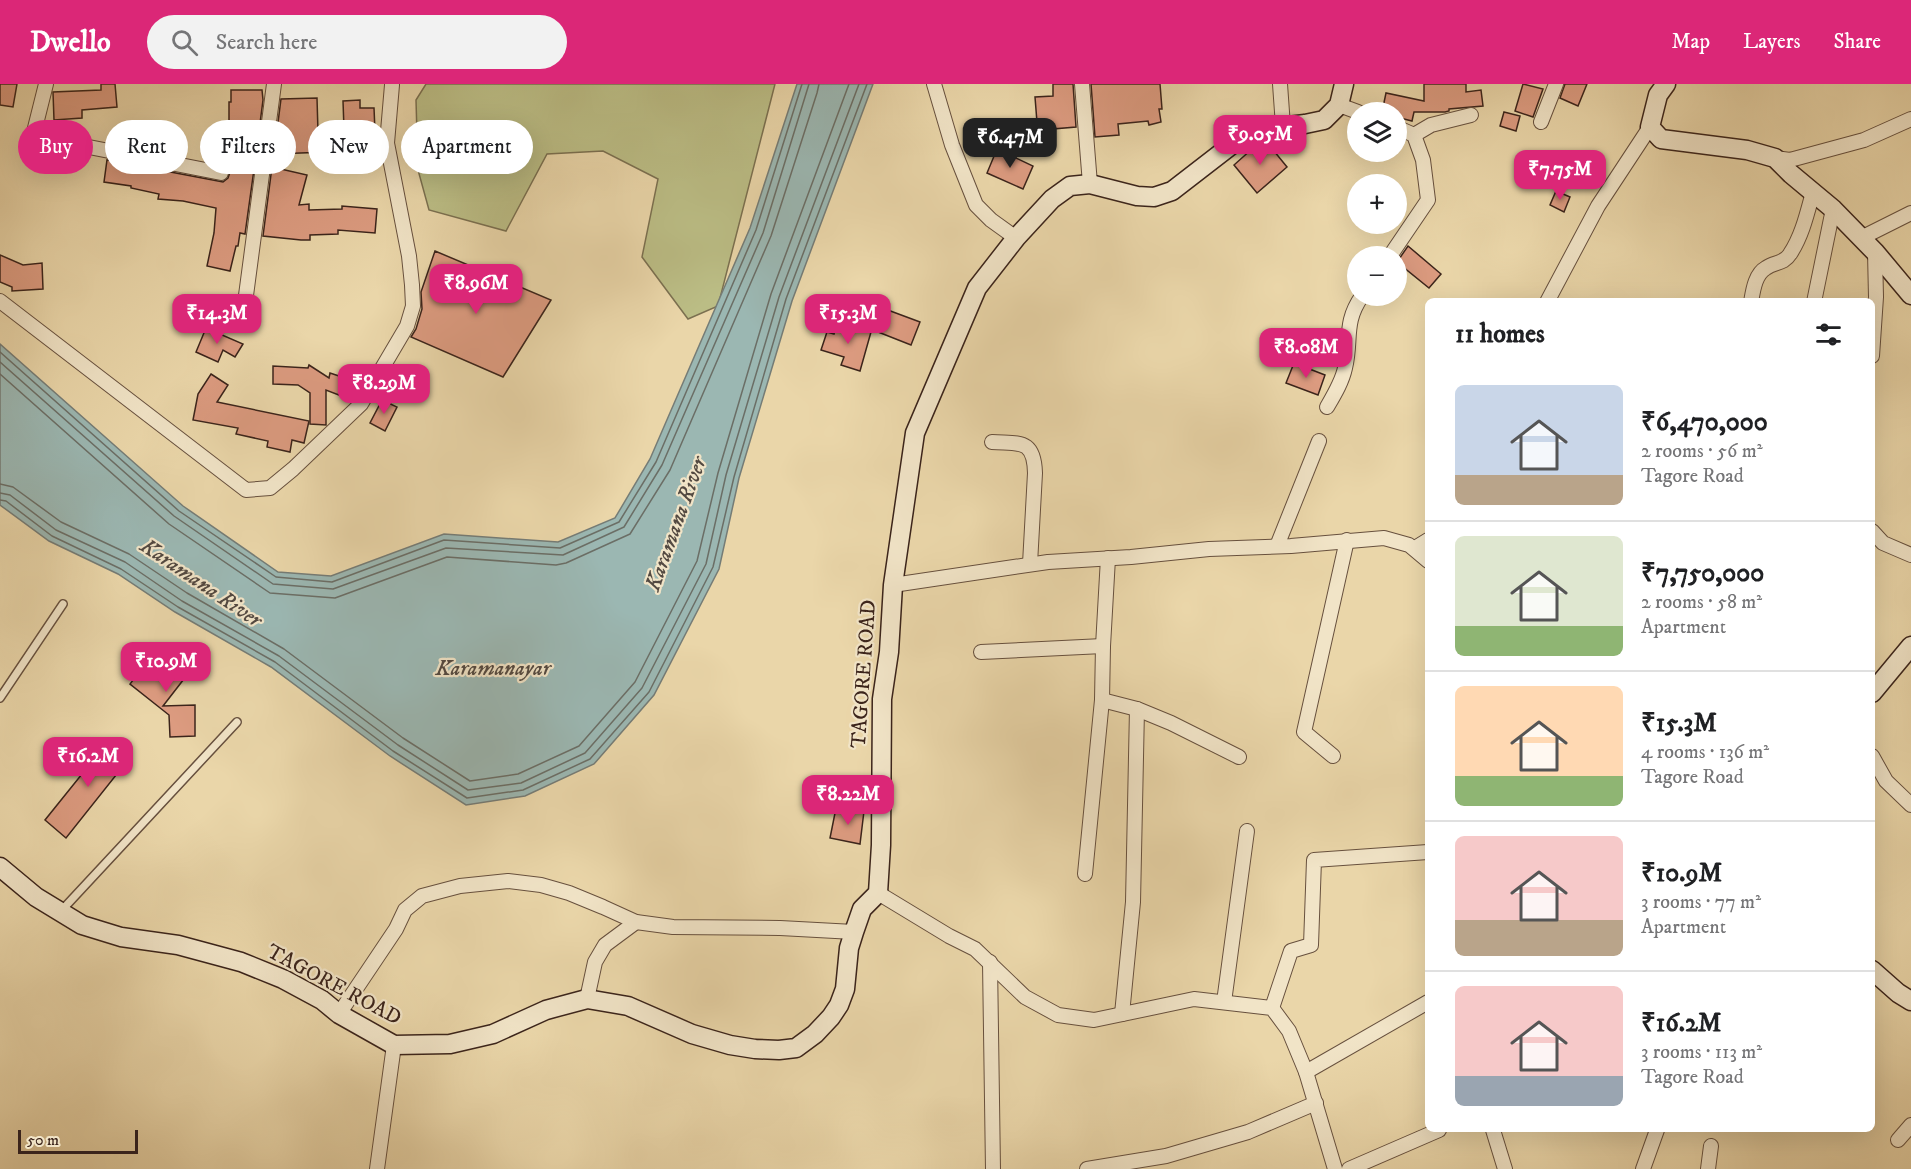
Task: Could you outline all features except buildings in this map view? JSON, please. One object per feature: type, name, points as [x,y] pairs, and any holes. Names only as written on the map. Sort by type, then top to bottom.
[{"type":"street","points":[[46,84],[33,136],[200,169]]},
{"type":"street","points":[[243,318],[274,84]]},
{"type":"street","points":[[0,301],[246,490],[270,488],[293,470],[361,405],[407,326],[412,306],[412,285],[409,256],[387,143],[388,84]]},
{"type":"street","points":[[934,84],[952,145],[976,205],[990,220],[1016,238]]},
{"type":"street","points":[[1082,84],[1090,184]]},
{"type":"street","points":[[1280,84],[1283,126]]},
{"type":"street","points":[[1344,84],[1340,105],[1347,108]]},
{"type":"street","points":[[1541,122],[1556,84]]},
{"type":"street","points":[[1549,298],[1598,206],[1650,127],[1658,95],[1666,84]]},
{"type":"street","name":"TAGORE ROAD","points":[[0,867],[36,897],[82,926],[121,937],[178,945],[241,962],[283,979],[322,1000],[339,1014],[394,1045],[450,1044],[482,1037],[546,1010],[587,999],[628,1006],[692,1034],[730,1045],[755,1049],[795,1048],[815,1034],[839,1005],[844,989],[849,948],[862,909],[878,893],[881,845],[882,699],[889,652],[893,585],[915,433],[977,288],[1016,238],[1052,199],[1070,186],[1090,184],[1137,196],[1154,196],[1172,191],[1238,140],[1256,130],[1324,120],[1340,105]]},
{"type":"street","points":[[1414,135],[1431,125],[1471,115]]},
{"type":"street","points":[[1650,127],[1661,139],[1747,150],[1775,158],[1790,159],[1864,140],[1911,119]]},
{"type":"street","points":[[1397,246],[1428,200],[1423,160],[1414,135],[1407,132]]},
{"type":"street","points":[[1775,158],[1833,209],[1875,252],[1911,295]]},
{"type":"street","points":[[1752,298],[1761,272],[1766,267],[1782,262],[1788,257],[1799,239],[1813,192]]},
{"type":"street","points":[[1815,298],[1833,209]]},
{"type":"street","points":[[1861,238],[1911,213]]},
{"type":"street","points":[[1875,252],[1875,312]]},
{"type":"street","points":[[1327,407],[1336,393],[1345,368],[1348,335],[1355,306]]},
{"type":"street","points":[[1277,546],[1319,441]]},
{"type":"street","points":[[992,442],[1024,444],[1031,449],[1034,458],[1030,564]]},
{"type":"street","points":[[1875,534],[1883,543],[1911,555]]},
{"type":"street","points":[[893,585],[1048,562],[1384,538],[1409,544],[1425,558]]},
{"type":"street","points":[[1333,756],[1304,732],[1347,540]]},
{"type":"street","points":[[1415,548],[1425,542]]},
{"type":"street","points":[[1085,874],[1102,699],[1108,558]]},
{"type":"street","points":[[981,652],[1103,646]]},
{"type":"street","points":[[1875,690],[1908,652]]},
{"type":"street","points":[[1102,699],[1137,709],[1172,723],[1239,757]]},
{"type":"street","points":[[1122,1014],[1133,902],[1137,709]]},
{"type":"street","points":[[1875,761],[1886,781],[1911,805]]},
{"type":"street","points":[[1224,1002],[1246,831]]},
{"type":"street","points":[[1272,1008],[1291,951],[1311,945],[1314,860],[1425,852]]},
{"type":"street","points":[[339,1014],[396,929],[405,910],[423,896],[460,886],[508,881],[530,884],[569,893],[636,922],[673,927],[780,928],[854,932]]},
{"type":"street","points":[[878,893],[975,949],[1025,997],[1058,1015],[1094,1020],[1194,999],[1272,1008],[1289,1031],[1306,1072],[1335,1169]]},
{"type":"street","points":[[587,999],[596,962],[605,945],[636,922]]},
{"type":"street","points":[[990,962],[993,1169]]},
{"type":"street","points":[[1875,972],[1898,993],[1911,1001]]},
{"type":"street","points":[[1306,1072],[1425,1004]]},
{"type":"street","points":[[377,1169],[394,1045]]},
{"type":"street","points":[[1087,1169],[1166,1156],[1248,1132],[1316,1103]]},
{"type":"street","points":[[1898,1140],[1911,1125]]},
{"type":"street","points":[[1349,1169],[1434,1132]]},
{"type":"street","points":[[1494,1132],[1505,1169]]},
{"type":"street","points":[[1643,1169],[1656,1132]]},
{"type":"street","points":[[1708,1169],[1711,1146]]},
{"type":"lane","points":[[0,698],[63,604]]},
{"type":"lane","points":[[60,912],[237,722]]},
{"type":"green space","points":[[426,84],[775,84],[718,306],[688,319],[642,257],[658,179],[603,151],[547,154],[506,231],[429,210],[419,174],[533,174],[533,120],[417,120],[416,100]]},
{"type":"water","name":"Karamanayar","points":[[797,84],[873,84],[792,301],[739,478],[719,569],[654,695],[594,764],[525,796],[466,805],[390,756],[271,667],[175,612],[118,574],[49,541],[0,505],[0,344],[183,506],[278,572],[331,576],[444,534],[558,542],[615,518],[650,459],[750,228]]},
{"type":"water label","name":"Karamana River","points":[[676,524]]},
{"type":"water label","name":"Karamana River","points":[[201,583]]}]
